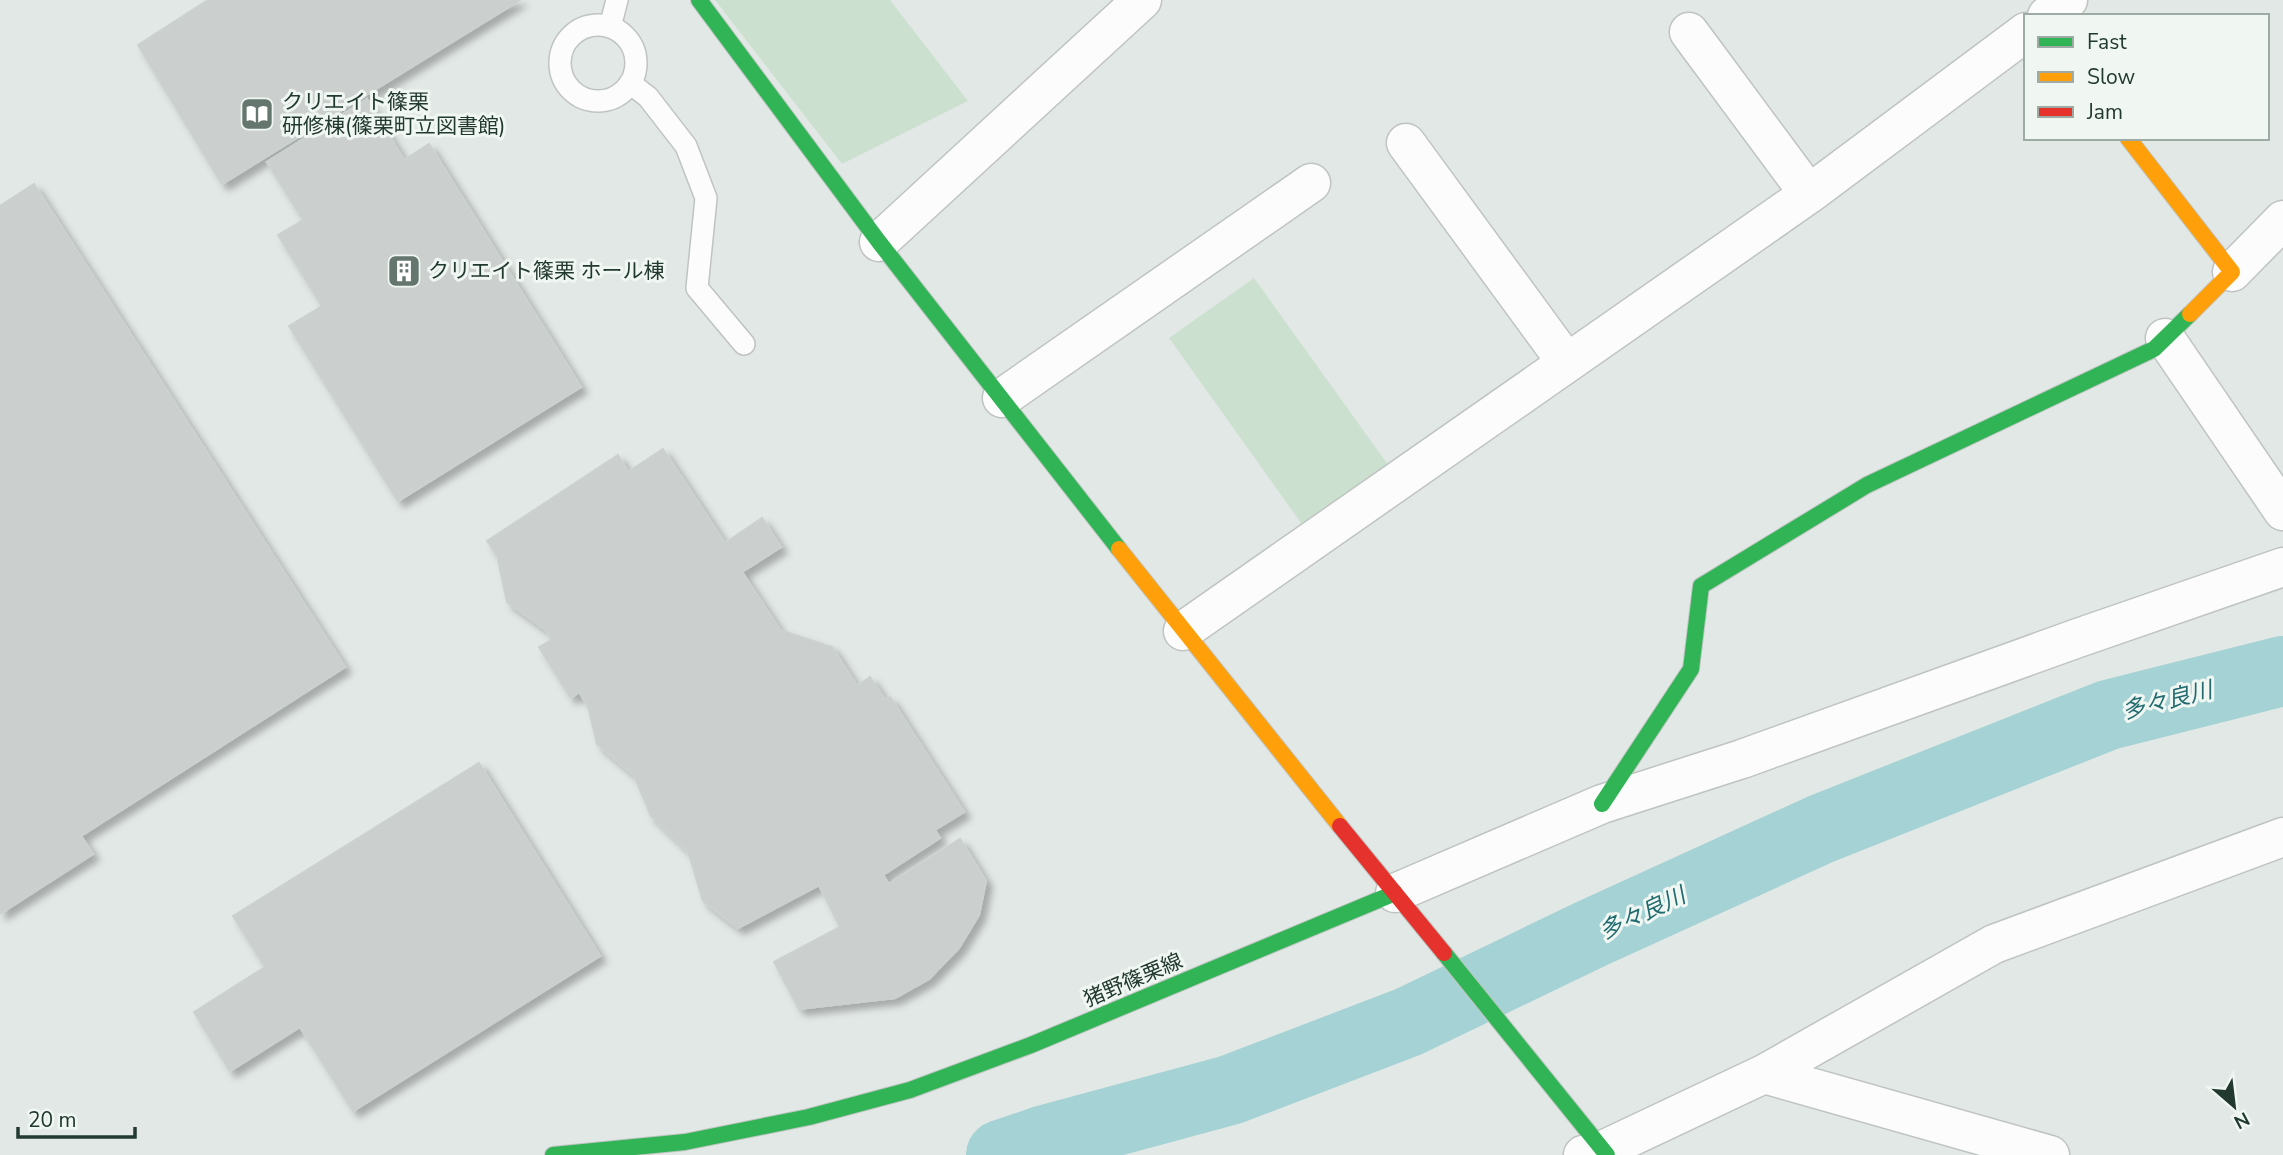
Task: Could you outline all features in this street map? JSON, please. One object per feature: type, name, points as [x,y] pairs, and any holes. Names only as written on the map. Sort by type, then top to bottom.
[{"type":"street","points":[[699,0],[880,242],[1183,631],[1403,903],[1596,1149],[1764,1074],[1994,944],[2283,837]]},
{"type":"street","points":[[880,242],[1142,0]]},
{"type":"street","points":[[2050,14],[2068,0]]},
{"type":"street","points":[[1689,32],[1809,194]]},
{"type":"street","points":[[1183,631],[1809,194],[2024,33]]},
{"type":"street","points":[[2130,140],[2232,272]]},
{"type":"street","points":[[1406,143],[1567,363]]},
{"type":"street","points":[[1002,398],[1311,183]]},
{"type":"street","points":[[1602,804],[1691,670],[1701,586],[1867,485],[2154,349],[2283,220]]},
{"type":"street","points":[[2165,338],[2283,511]]},
{"type":"street","points":[[1403,903],[1602,804],[1742,759],[2065,642],[2283,567]]},
{"type":"street","name":"猪野篠栗線","points":[[553,1155],[685,1142],[809,1117],[910,1090],[1403,903]]},
{"type":"street","points":[[1764,1074],[2050,1155]]},
{"type":"lane","points":[[610,27],[617,0]]},
{"type":"lane","points":[[610,27],[628,40],[634,50],[635,72],[630,83],[622,93],[610,99],[585,99],[573,93],[561,70],[565,45],[573,35],[584,28],[610,27]]},
{"type":"lane","points":[[630,83],[648,97],[686,146],[706,198],[697,288],[744,344]]},
{"type":"green space","points":[[715,0],[890,0],[968,101],[842,164]]},
{"type":"green space","points":[[1254,278],[1391,469],[1306,530],[1169,338]]},
{"type":"building","name":"クリエイト篠栗 研修棟(篠栗町立図書館)","points":[[208,0],[520,0],[222,184],[138,45]]},
{"type":"building","name":"クリエイト篠栗 ホール棟","points":[[367,99],[404,160],[429,144],[581,387],[398,501],[289,326],[322,306],[278,235],[303,220],[267,162]]},
{"type":"building","points":[[34,184],[345,667],[81,836],[93,854],[0,914],[0,206]]},
{"type":"building","points":[[663,449],[725,543],[762,518],[781,547],[742,572],[780,630],[832,647],[857,686],[870,677],[885,700],[890,697],[964,812],[935,830],[940,838],[883,875],[889,884],[960,839],[986,881],[979,915],[959,948],[929,979],[895,998],[799,1009],[774,962],[840,927],[819,885],[738,928],[703,901],[688,851],[651,816],[634,775],[597,744],[588,706],[579,692],[571,698],[539,647],[552,640],[546,630],[507,602],[497,555],[487,541],[618,455],[628,472]]},
{"type":"building","points":[[479,763],[600,956],[353,1111],[300,1027],[230,1071],[194,1012],[265,967],[233,916]]},
{"type":"waterway","name":"多々良川","points":[[1001,1155],[1045,1140],[1230,1090],[1408,1022],[1593,933],[1821,829],[2108,715],[2283,671]]},
{"type":"traffic: fast","points":[[699,0],[879,242],[1119,549]]},
{"type":"traffic: fast","points":[[1602,804],[1691,669],[1701,586],[1867,485],[2154,349],[2190,314]]},
{"type":"traffic: fast","points":[[553,1155],[685,1142],[809,1117],[910,1090],[1031,1045],[1395,893]]},
{"type":"traffic: fast","points":[[1444,953],[1607,1155]]},
{"type":"traffic: slow","points":[[2130,140],[2232,272],[2190,314]]},
{"type":"traffic: slow","points":[[1119,549],[1340,826]]},
{"type":"traffic: jam","points":[[1340,826],[1444,953]]},
{"type":"place","name":"クリエイト篠栗 研修棟(篠栗町立図書館)","points":[[257,114]]},
{"type":"place","name":"クリエイト篠栗 ホール棟","points":[[404,271]]}]
